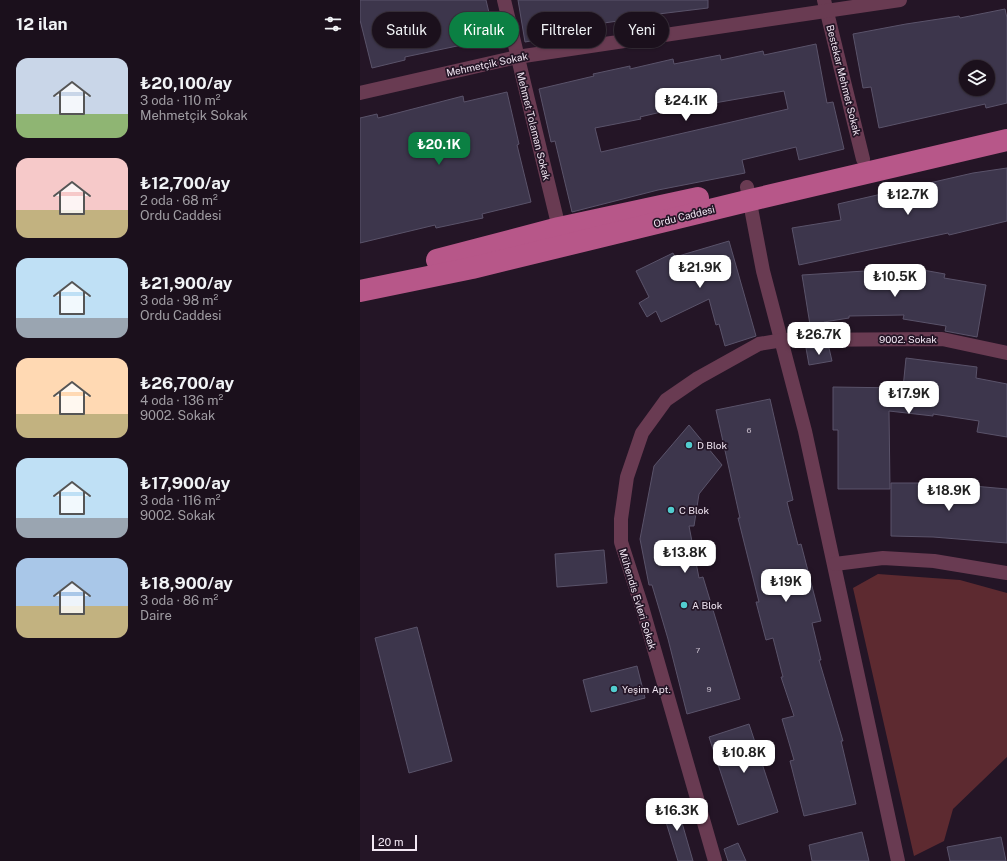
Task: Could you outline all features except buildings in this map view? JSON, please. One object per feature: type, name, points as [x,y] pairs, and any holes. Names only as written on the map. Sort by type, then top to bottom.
[{"type":"main road","name":"Ordu Caddesi","points":[[360,291],[472,268],[749,193],[863,159],[1007,128]]},
{"type":"main road","name":"Ordu Caddesi","points":[[360,277],[462,255],[559,228],[749,193],[1007,140]]},
{"type":"street","name":"Mehmet Tolaman Sokak","points":[[504,0],[559,228]]},
{"type":"street","name":"Mehmetçik Sokak","points":[[360,93],[517,57],[825,5],[900,0]]},
{"type":"street","name":"Bestekar Mehmet Sokak","points":[[825,5],[863,159]]},
{"type":"street","points":[[749,193],[763,271],[783,340],[835,564],[898,861]]},
{"type":"street","name":"9002. Sokak","points":[[783,340],[942,338],[1007,353]]},
{"type":"street","name":"Mühendis Evleri Sokak","points":[[714,861],[642,607],[621,542],[621,519],[627,476],[642,433],[666,400],[698,378],[759,344],[783,340]]},
{"type":"street","points":[[835,564],[883,558],[934,561],[1007,573]]},
{"type":"shaded area","points":[[878,574],[960,580],[1007,593],[1007,757],[953,809],[944,841],[914,856],[853,588]]},
{"type":"place","name":"D Blok","points":[[689,445]]},
{"type":"place","name":"C Blok","points":[[671,510]]},
{"type":"place","name":"A Blok","points":[[684,605]]},
{"type":"place","name":"Yeşim Apt.","points":[[614,689]]}]
